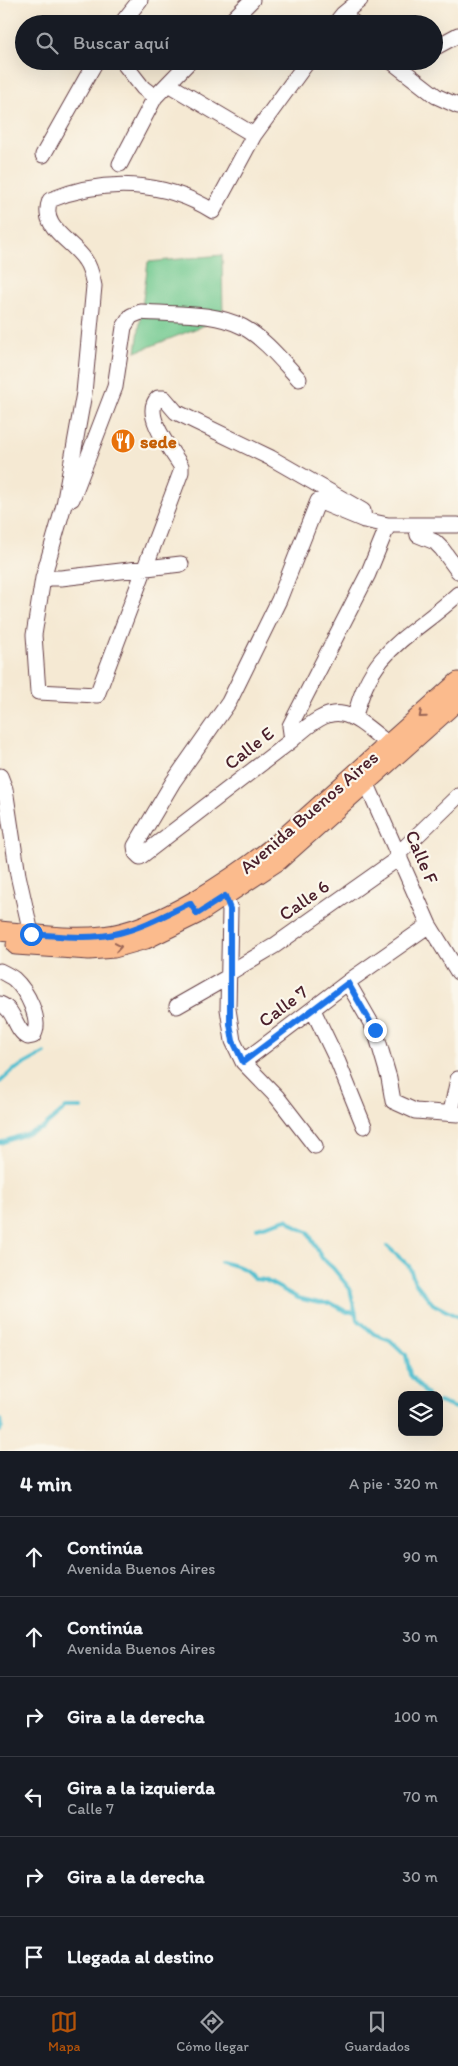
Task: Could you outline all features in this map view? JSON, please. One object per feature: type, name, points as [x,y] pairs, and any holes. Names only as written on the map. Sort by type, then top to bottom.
[{"type":"main road","name":"Avenida Buenos Aires","points":[[0,931],[86,938],[106,936],[193,909],[225,896],[279,860],[372,770],[388,744],[458,682]]},
{"type":"main road","name":"Avenida Buenos Aires","points":[[0,943],[89,950],[114,948],[146,939],[193,909],[255,862],[458,700]]},
{"type":"street","points":[[128,15],[140,0]]},
{"type":"street","points":[[237,15],[252,0]]},
{"type":"street","points":[[343,15],[360,0]]},
{"type":"street","points":[[443,43],[458,35]]},
{"type":"street","points":[[43,155],[91,70]]},
{"type":"street","points":[[129,70],[143,88],[155,97]]},
{"type":"street","points":[[120,164],[155,97],[181,70]]},
{"type":"street","points":[[302,70],[254,136],[208,208],[168,192],[141,185],[119,183],[89,188],[50,200],[48,206],[49,220],[53,228],[85,259],[94,286],[84,393],[64,505],[43,578],[34,635],[38,692],[97,695],[182,472],[181,466],[156,425],[153,410],[155,401],[160,398],[166,399],[176,412],[270,458],[353,505],[363,511],[364,520],[388,525],[458,525]]},
{"type":"street","points":[[403,70],[436,96],[458,106]]},
{"type":"street","points":[[168,84],[254,136]]},
{"type":"street","points":[[64,505],[69,504],[72,500],[115,387],[124,327],[131,316],[141,312],[232,321],[263,341],[299,380]]},
{"type":"street","name":"Calle E","points":[[355,717],[340,714],[325,715],[312,721],[292,740],[140,857],[136,853],[135,846],[173,782],[229,702],[278,600],[318,501],[364,520]]},
{"type":"street","points":[[292,740],[290,726],[368,574],[388,525]]},
{"type":"street","points":[[416,525],[418,535],[435,542],[458,571]]},
{"type":"street","points":[[43,578],[145,570],[181,564]]},
{"type":"street","points":[[388,744],[355,717],[371,672],[418,624],[458,594]]},
{"type":"street","name":"Calle F","points":[[372,770],[399,855],[429,925],[458,972]]},
{"type":"street","points":[[0,776],[5,788],[5,826],[31,934]]},
{"type":"street","name":"Calle 6","points":[[177,1006],[274,946],[399,855],[458,796]]},
{"type":"street","points":[[225,896],[230,909],[230,1024],[233,1041],[243,1062],[277,1097],[315,1146]]},
{"type":"street","name":"Calle 7","points":[[243,1062],[429,925]]},
{"type":"street","points":[[0,971],[13,978],[32,1007],[36,1030],[33,1036],[28,1037],[22,1033],[13,1013],[0,1004]]},
{"type":"street","points":[[348,983],[375,1030],[390,1078],[394,1101],[415,1111],[454,1113],[458,1079]]},
{"type":"street","points":[[313,1010],[338,1062],[364,1126]]},
{"type":"green space","points":[[222,255],[223,318],[136,352],[148,262]]},
{"type":"waterway","points":[[0,1082],[12,1071],[45,1053]]},
{"type":"waterway","points":[[0,1143],[43,1128],[66,1108],[81,1108]]},
{"type":"waterway","points":[[257,1228],[287,1219],[298,1228],[308,1232],[322,1258],[350,1289],[357,1319],[374,1334],[390,1340],[406,1355],[410,1375],[424,1391]]},
{"type":"waterway","points":[[387,1246],[409,1266],[415,1282],[433,1304],[458,1317]]},
{"type":"waterway","points":[[221,1262],[240,1267],[247,1271],[254,1279],[265,1280],[298,1298],[319,1303],[331,1303],[347,1312],[356,1312]]},
{"type":"waterway","points":[[443,1403],[458,1409]]},
{"type":"waterway","points":[[0,1420],[2,1426],[0,1431]]},
{"type":"place","name":"sede","points":[[123,441]]},
{"type":"route","points":[[31,934],[86,938],[106,936],[149,923],[190,903],[197,914],[225,896],[230,909],[228,1009],[233,1041],[243,1062],[348,983],[375,1030]]}]
